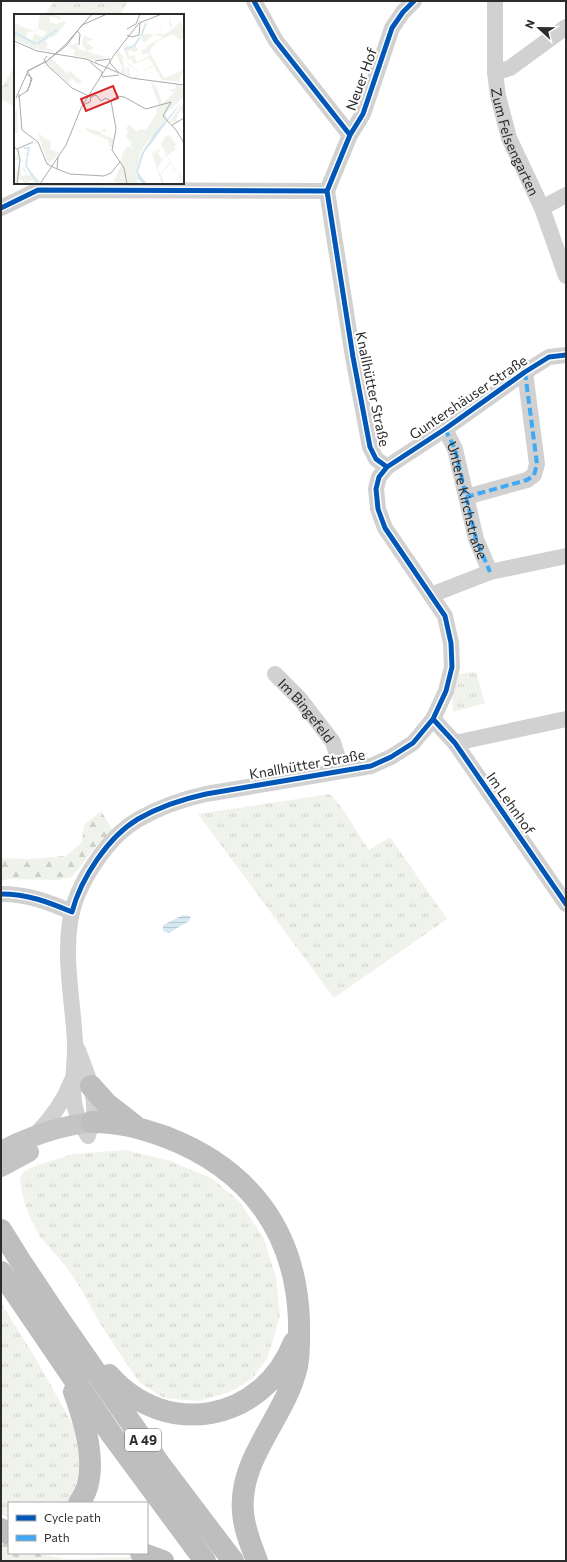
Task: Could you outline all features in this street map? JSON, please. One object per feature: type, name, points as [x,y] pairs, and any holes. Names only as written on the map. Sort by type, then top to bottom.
[{"type":"highway","points":[[83,1080],[111,1108],[135,1126]]},
{"type":"highway","points":[[87,1127],[113,1123],[135,1126],[200,1152],[226,1169],[245,1186],[268,1215],[286,1249],[292,1267],[297,1292],[299,1351],[293,1380],[286,1397],[254,1459],[244,1485],[242,1511],[244,1524],[257,1561]]},
{"type":"highway","points":[[87,1127],[165,1137]]},
{"type":"highway","name":"A 49","points":[[1,1230],[57,1316],[161,1466],[234,1561]]},
{"type":"highway","name":"A 49","points":[[1,1272],[112,1435],[205,1561]]},
{"type":"highway","points":[[57,1316],[111,1378],[128,1393],[143,1403],[160,1410],[178,1414],[197,1415],[215,1413],[232,1408],[249,1399],[264,1388],[276,1375],[286,1360],[294,1342],[299,1323]]},
{"type":"highway","points":[[65,1366],[82,1415],[89,1446],[89,1478],[87,1489],[80,1502]]},
{"type":"highway","points":[[144,1554],[163,1561]]},
{"type":"main road","points":[[1,1151],[35,1135],[87,1127]]},
{"type":"main road","points":[[1,1167],[32,1151],[67,1140],[87,1127]]},
{"type":"street","points":[[254,1],[276,41],[350,135]]},
{"type":"street","name":"Neuer Hof","points":[[327,191],[350,135],[363,114],[392,28],[403,12],[414,1]]},
{"type":"street","name":"Zum Felsengarten","points":[[495,1],[495,72],[498,96],[509,138],[542,208],[566,276]]},
{"type":"street","points":[[495,72],[510,68],[566,27]]},
{"type":"street","points":[[1,208],[38,190],[327,191]]},
{"type":"street","name":"Knallhütter Straße","points":[[87,1127],[94,1113],[83,1080],[75,1043],[69,958],[69,929],[72,912],[80,888],[91,868],[113,841],[137,819],[163,807],[195,796],[371,766],[413,743],[433,719],[446,691],[452,667],[451,643],[445,616],[385,528],[378,509],[376,489],[379,477],[387,468],[376,458],[370,447],[351,348],[327,191]]},
{"type":"street","points":[[542,208],[566,195]]},
{"type":"street","name":"Guntershäuser Straße","points":[[387,468],[525,372],[549,357],[566,353]]},
{"type":"street","points":[[466,497],[526,480],[534,475],[537,464],[525,372]]},
{"type":"street","name":"Untere Kirchstraße","points":[[445,429],[455,449],[476,539],[490,572]]},
{"type":"street","points":[[431,595],[490,572],[566,556]]},
{"type":"street","name":"Im Bingefeld","points":[[275,674],[300,699],[333,742],[342,771]]},
{"type":"street","name":"Im Lehnhof","points":[[433,719],[455,744],[566,904]]},
{"type":"street","points":[[455,744],[566,719]]},
{"type":"street","points":[[1,894],[23,895],[40,899],[72,912]]},
{"type":"street","points":[[35,1135],[62,1101],[83,1080]]},
{"type":"green space","points":[[54,1],[128,1],[121,14],[46,14]]},
{"type":"green space","points":[[14,67],[14,106],[1,99],[1,89]]},
{"type":"green space","points":[[476,672],[485,703],[453,712],[452,699],[458,674]]},
{"type":"green space","points":[[330,794],[346,813],[369,850],[390,837],[447,919],[334,998],[198,814]]},
{"type":"green space","points":[[101,811],[113,831],[97,845],[72,877],[58,880],[8,879],[1,881],[1,858],[29,859],[66,856],[82,842],[84,825]]},
{"type":"green space","points":[[125,1150],[171,1161],[211,1178],[240,1202],[264,1239],[276,1277],[280,1316],[268,1357],[253,1378],[230,1392],[198,1401],[164,1398],[139,1382],[102,1327],[80,1287],[64,1264],[40,1237],[29,1215],[23,1197],[20,1180],[23,1172],[35,1166],[73,1154]]},
{"type":"green space","points":[[1,1303],[36,1359],[74,1427],[80,1463],[73,1499],[69,1502],[8,1502],[8,1518],[1,1514]]},
{"type":"green space","points":[[1,1540],[8,1544],[8,1554],[38,1554],[66,1559],[131,1557],[148,1561],[1,1561]]},
{"type":"shaded area","points":[[183,915],[191,916],[189,921],[169,933],[163,931],[163,925]]},
{"type":"marked path","points":[[466,497],[527,480],[534,475],[537,464],[525,372]]},
{"type":"marked path","points":[[445,429],[455,449],[476,539],[490,572]]},
{"type":"cycle path","points":[[254,1],[276,41],[350,135]]},
{"type":"cycle path","points":[[327,191],[350,135],[363,114],[392,28],[403,12],[414,1]]},
{"type":"cycle path","points":[[1,208],[38,190],[327,191]]},
{"type":"cycle path","points":[[327,191],[353,357],[370,447],[376,459],[387,467]]},
{"type":"cycle path","points":[[1,894],[29,897],[72,912],[76,899],[89,872],[106,847],[127,827],[138,819],[154,811],[189,798],[206,794],[371,766],[391,757],[413,743],[433,719],[446,691],[452,667],[451,643],[445,616],[385,528],[378,509],[376,489],[379,477],[387,467],[445,429],[525,372],[549,357],[566,355]]},
{"type":"cycle path","points":[[433,719],[455,743],[566,904]]}]
